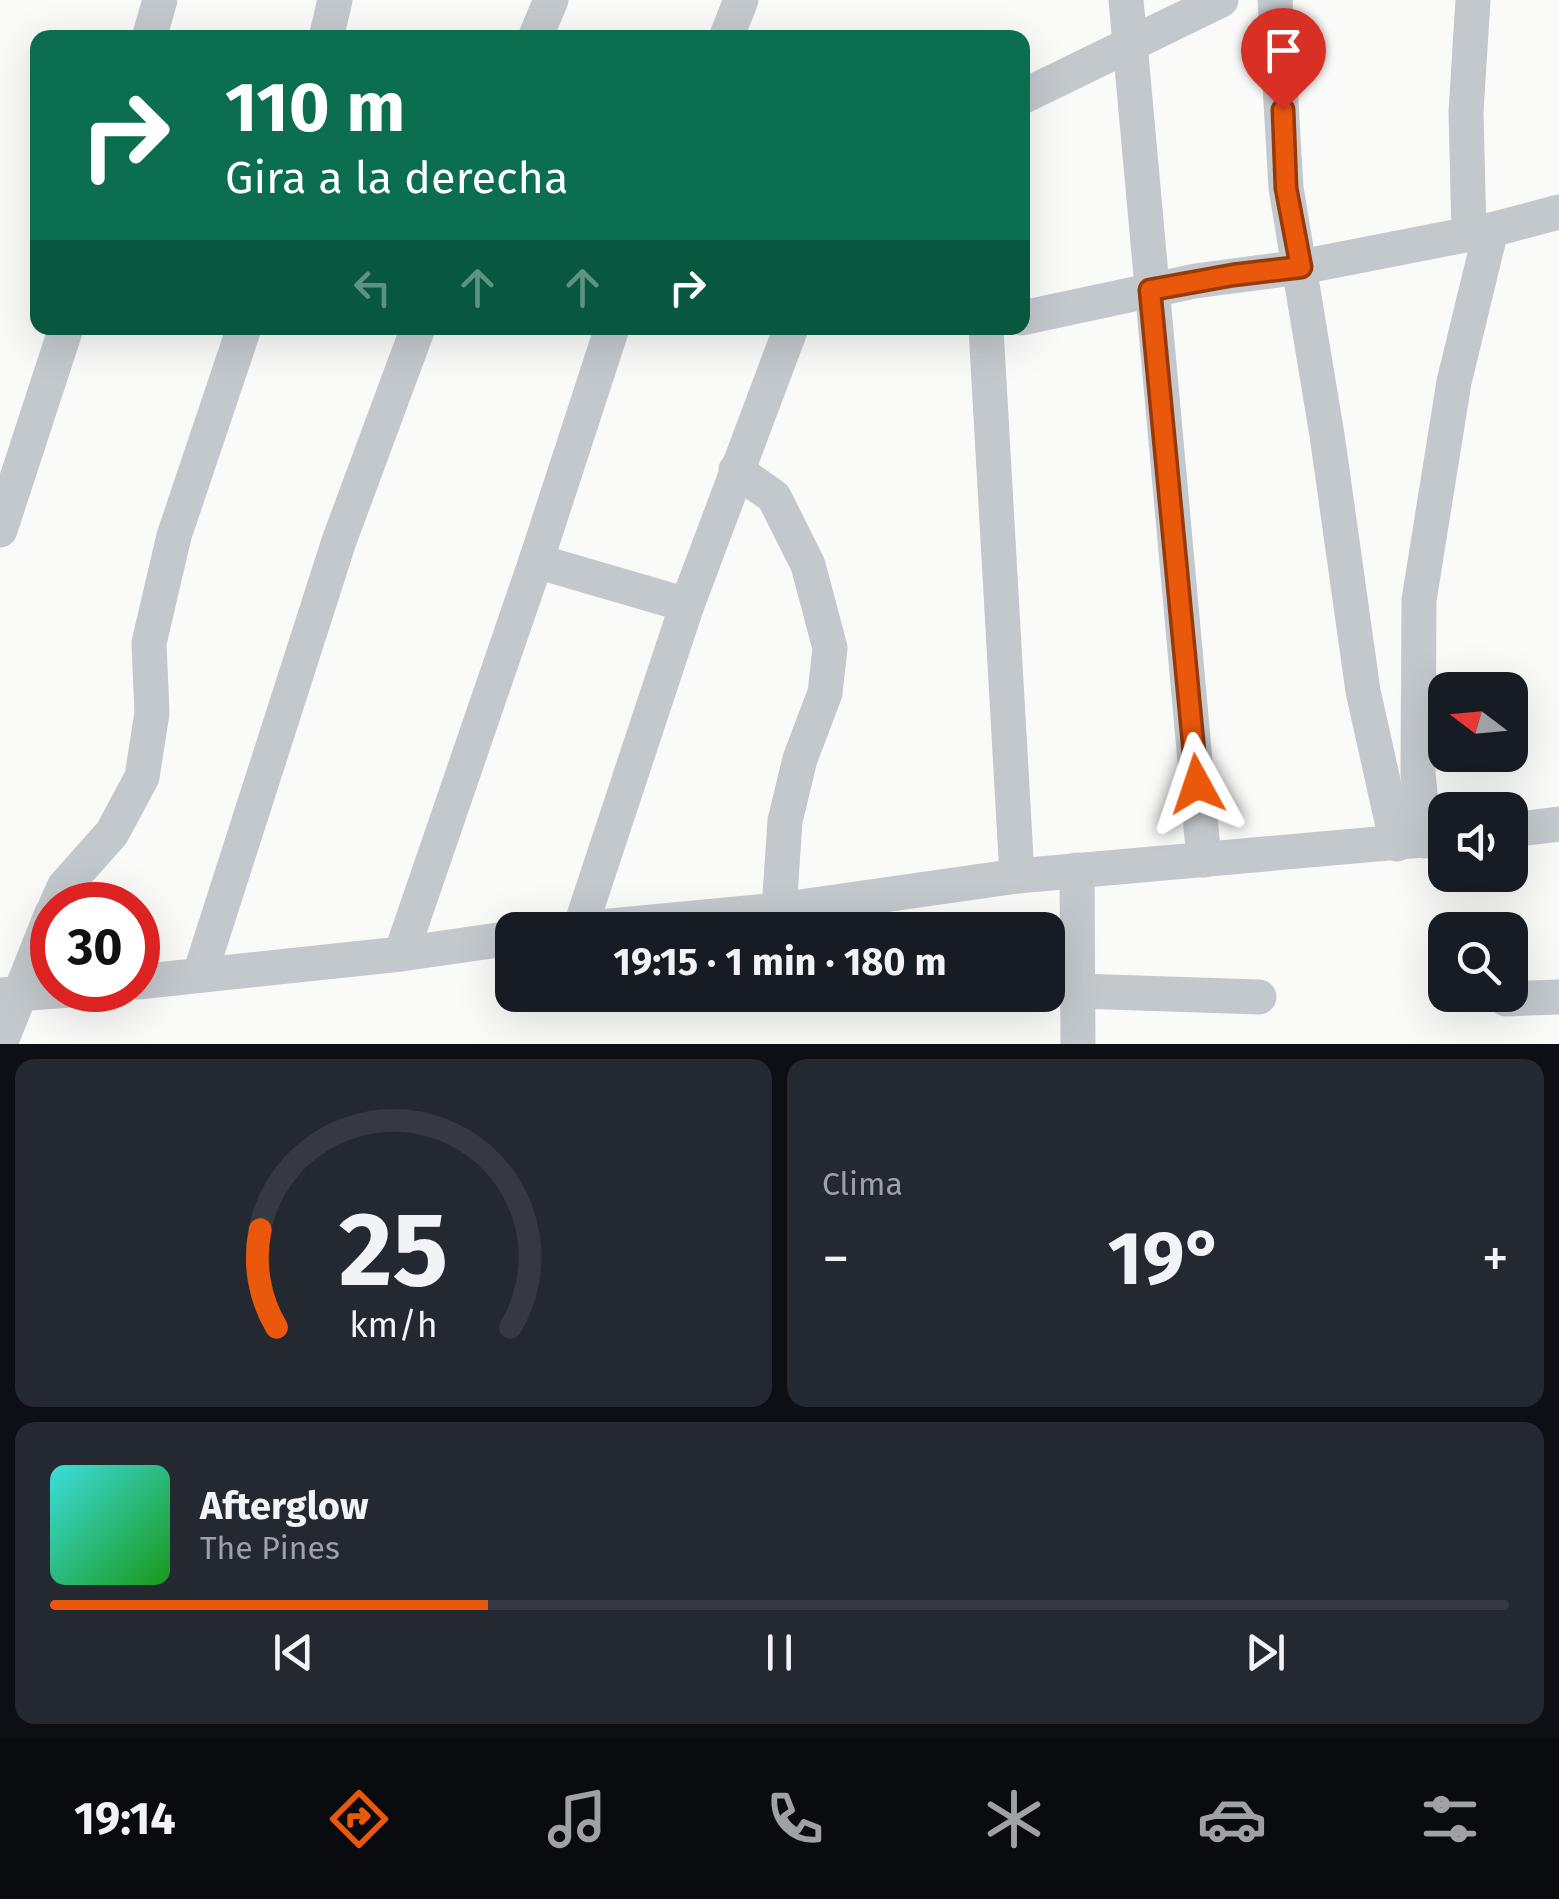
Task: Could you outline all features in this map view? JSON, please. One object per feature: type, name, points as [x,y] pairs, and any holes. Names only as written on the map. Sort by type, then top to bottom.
[{"type":"street","points":[[152,30],[160,0]]},
{"type":"street","points":[[328,30],[335,0]]},
{"type":"street","points":[[538,30],[551,0]]},
{"type":"street","points":[[729,30],[742,0]]},
{"type":"street","points":[[1126,0],[1204,860]]},
{"type":"street","points":[[1030,94],[1221,0]]},
{"type":"street","points":[[1275,0],[1286,188],[1363,691],[1422,841]]},
{"type":"street","points":[[1422,841],[1418,774],[1419,600],[1480,232],[1466,112],[1473,0]]},
{"type":"street","points":[[1030,316],[1150,290],[1301,267],[1480,232],[1559,212]]},
{"type":"street","points":[[0,530],[64,335]]},
{"type":"street","points":[[69,882],[112,833],[142,778],[152,712],[149,643],[174,536],[242,335]]},
{"type":"street","points":[[200,974],[339,541],[415,335]]},
{"type":"street","points":[[402,954],[610,335]]},
{"type":"street","points":[[580,912],[687,605],[788,335]]},
{"type":"street","points":[[986,335],[1017,876]]},
{"type":"street","points":[[736,470],[774,497],[808,565],[830,648],[825,693],[800,759],[785,822],[780,910]]},
{"type":"street","points":[[536,561],[687,605]]},
{"type":"street","points":[[1528,828],[1559,824]]},
{"type":"street","points":[[758,912],[1017,876],[1422,841]]},
{"type":"street","points":[[1077,870],[1078,1044]]},
{"type":"street","points":[[160,979],[495,940]]},
{"type":"street","points":[[0,1044],[9,995],[30,955]]},
{"type":"street","points":[[1078,991],[1260,997]]},
{"type":"street","points":[[1528,999],[1559,998]]},
{"type":"route","points":[[1197,784],[1150,290],[1301,267],[1286,188],[1283,110]]}]
